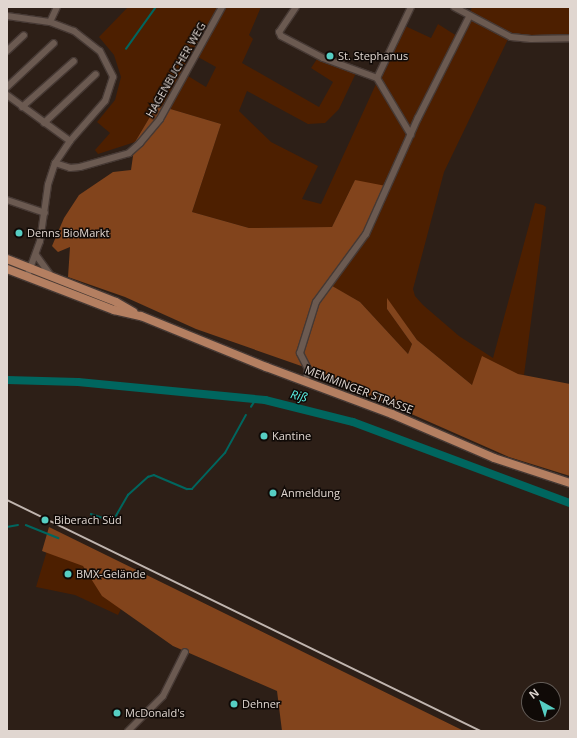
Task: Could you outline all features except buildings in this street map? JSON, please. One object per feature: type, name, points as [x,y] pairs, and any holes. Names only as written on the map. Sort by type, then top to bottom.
[{"type":"main road","name":"MEMMINGER STRASSE","points":[[7,259],[51,275],[116,302],[141,316],[266,367],[392,414],[494,458],[570,483]]},
{"type":"main road","name":"MEMMINGER STRASSE","points":[[7,268],[114,310],[141,316]]},
{"type":"street","points":[[50,22],[57,7]]},
{"type":"street","name":"HAGENBUCHER WEG","points":[[55,163],[70,168],[80,167],[129,153],[140,143],[164,113],[222,7]]},
{"type":"street","points":[[296,7],[279,32],[281,36],[323,58],[377,78],[411,135]]},
{"type":"street","points":[[377,78],[411,7]]},
{"type":"street","points":[[454,7],[469,17],[511,37],[531,39],[570,38]]},
{"type":"street","points":[[7,16],[50,22],[70,28],[92,43],[107,61],[113,77],[105,101],[70,140],[55,163],[48,185],[45,213],[36,255],[27,276]]},
{"type":"street","points":[[306,381],[308,370],[300,353],[316,302],[366,234],[411,135],[469,17]]},
{"type":"street","points":[[7,51],[24,35]]},
{"type":"street","points":[[7,87],[54,43]]},
{"type":"street","points":[[22,107],[74,61]]},
{"type":"street","points":[[44,123],[96,74]]},
{"type":"street","points":[[7,95],[44,123],[70,140]]},
{"type":"street","points":[[7,200],[45,213]]},
{"type":"street","points":[[36,255],[51,275]]},
{"type":"street","points":[[128,731],[163,696],[185,652]]},
{"type":"shaded area","points":[[128,7],[261,7],[249,35],[253,39],[242,63],[319,107],[333,82],[311,68],[317,59],[356,73],[339,109],[325,123],[308,124],[247,91],[239,111],[271,142],[318,166],[302,199],[321,204],[403,25],[431,38],[438,24],[460,38],[472,7],[570,7],[570,37],[541,38],[512,33],[509,37],[444,172],[413,289],[415,296],[423,305],[459,336],[493,358],[535,203],[546,207],[524,375],[518,374],[472,385],[417,340],[387,299],[387,309],[412,344],[408,354],[360,302],[326,283],[364,231],[355,180],[332,227],[249,228],[192,212],[221,124],[157,105],[135,142],[98,154],[95,150],[110,133],[97,122],[115,100],[121,77],[114,55],[99,37]],"holes":[[[198,57],[216,67],[206,87],[188,76]]]},
{"type":"shaded area","points":[[157,105],[221,124],[192,212],[249,228],[332,227],[355,180],[386,186],[364,231],[327,283],[360,302],[408,354],[412,344],[387,309],[387,298],[417,340],[472,385],[482,356],[518,374],[570,384],[570,476],[509,457],[307,368],[196,329],[125,297],[68,277],[70,247],[58,252],[52,246],[64,218],[79,195],[113,172],[131,170],[135,142]]},
{"type":"shaded area","points":[[49,527],[464,731],[282,731],[277,691],[173,646],[102,596],[83,566],[42,551]]},
{"type":"shaded area","name":"BMX-Gelände","points":[[49,544],[99,568],[122,607],[118,615],[75,595],[36,587]]},
{"type":"waterway","points":[[126,49],[156,7]]},
{"type":"waterway","name":"Riß","points":[[7,380],[78,382],[265,400],[353,422],[570,503]]},
{"type":"waterway","points":[[251,407],[256,399]]},
{"type":"waterway","points":[[91,514],[113,521],[128,495],[148,477],[154,475],[187,489],[192,489],[225,453],[246,415]]},
{"type":"waterway","points":[[7,527],[18,525]]},
{"type":"waterway","points":[[26,525],[59,538]]},
{"type":"railway","points":[[7,500],[481,731]]},
{"type":"place","name":"St. Stephanus","points":[[330,56]]},
{"type":"place","name":"Denns BioMarkt","points":[[19,233]]},
{"type":"place","name":"Kantine","points":[[264,436]]},
{"type":"place","name":"Anmeldung","points":[[273,493]]},
{"type":"place","name":"Biberach Süd","points":[[45,520]]},
{"type":"place","name":"BMX-Gelände","points":[[68,574]]},
{"type":"place","name":"Dehner","points":[[234,704]]},
{"type":"place","name":"McDonald's","points":[[117,713]]}]
